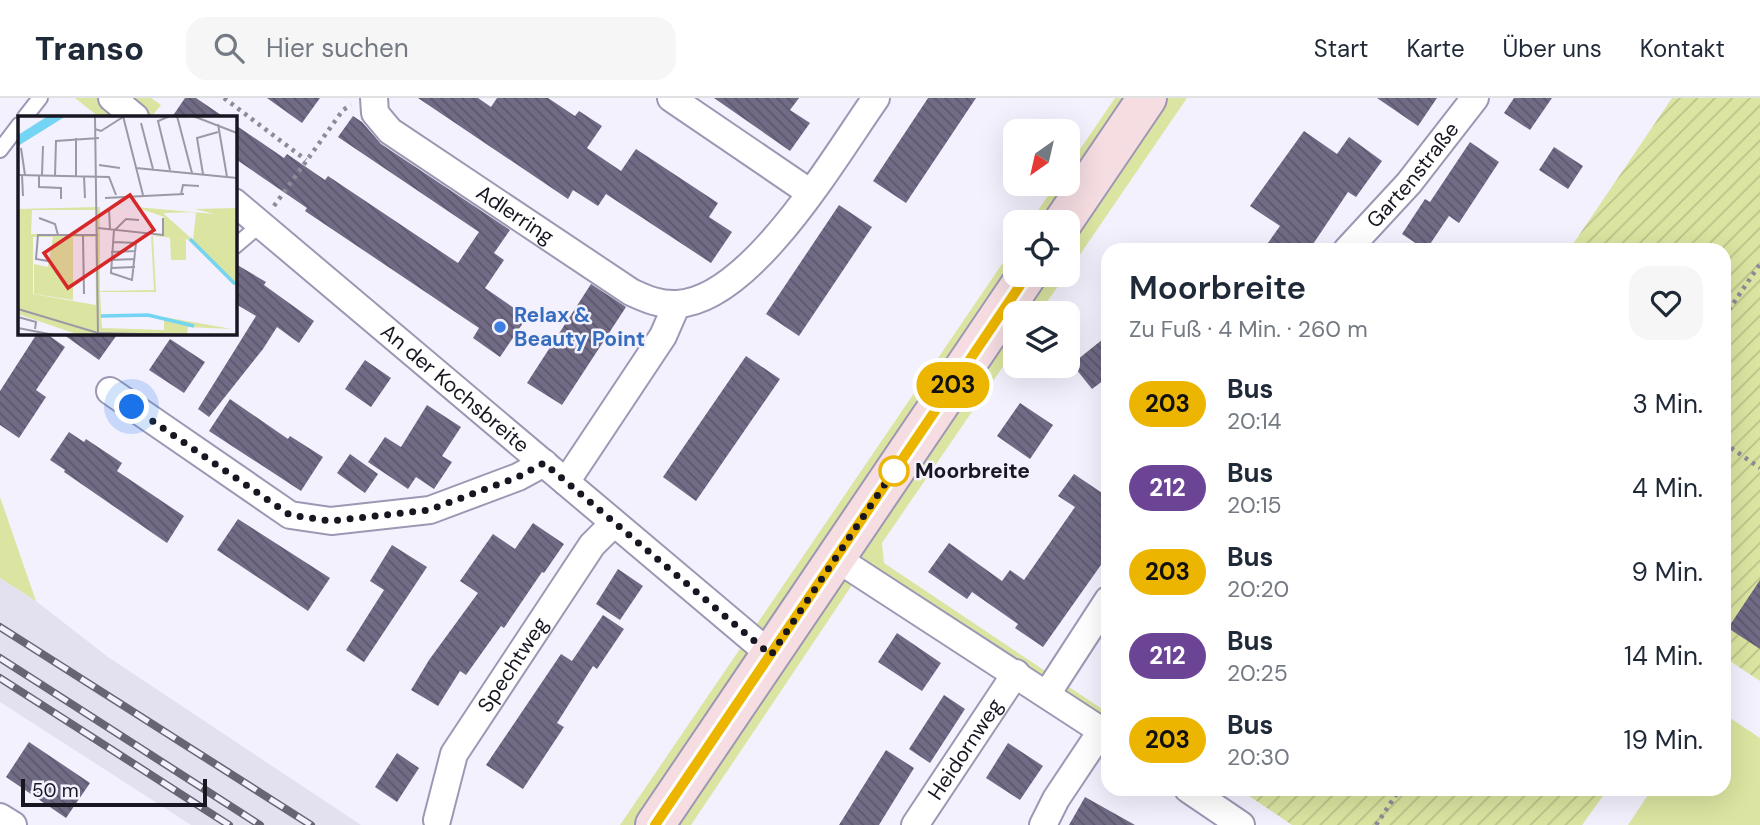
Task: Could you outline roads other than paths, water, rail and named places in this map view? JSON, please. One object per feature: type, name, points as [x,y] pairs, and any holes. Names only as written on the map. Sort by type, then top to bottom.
[{"type":"main road","points":[[1071,210],[1147,98]]},
{"type":"main road","points":[[655,825],[1019,287]]},
{"type":"street","points":[[112,98],[134,116]]},
{"type":"street","points":[[671,98],[809,192]]},
{"type":"street","name":"Adlerring","points":[[364,101],[390,131],[631,292],[654,302],[677,304],[705,298],[730,284],[777,236],[876,98]]},
{"type":"street","name":"Gartenstraße","points":[[1353,243],[1409,183],[1475,98]]},
{"type":"street","name":"An der Kochsbreite","points":[[236,204],[771,655]]},
{"type":"street","points":[[566,482],[663,336],[677,304]]},
{"type":"street","points":[[110,391],[290,515],[331,521],[429,510],[518,477],[544,463]]},
{"type":"street","name":"Spechtweg","points":[[437,820],[454,754],[592,545],[614,523]]},
{"type":"street","points":[[835,558],[1101,730]]},
{"type":"street","points":[[1047,694],[1101,611]]},
{"type":"street","name":"Heidornweg","points":[[915,825],[1016,673]]},
{"type":"street","points":[[1043,825],[1056,799],[1101,738]]},
{"type":"street","points":[[1198,796],[1241,825]]},
{"type":"street","points":[[0,817],[13,825]]},
{"type":"lane","points":[[26,116],[40,98]]},
{"type":"lane","points":[[0,150],[18,126]]},
{"type":"lane","points":[[236,245],[261,224]]},
{"type":"railway","points":[[0,627],[311,825]]},
{"type":"railway","points":[[0,658],[260,825]]},
{"type":"railway","points":[[0,678],[229,825]]},
{"type":"place","name":"Relax & Beauty Point","points":[[500,327]]},
{"type":"place","name":"Moorbreite","points":[[894,471]]}]
